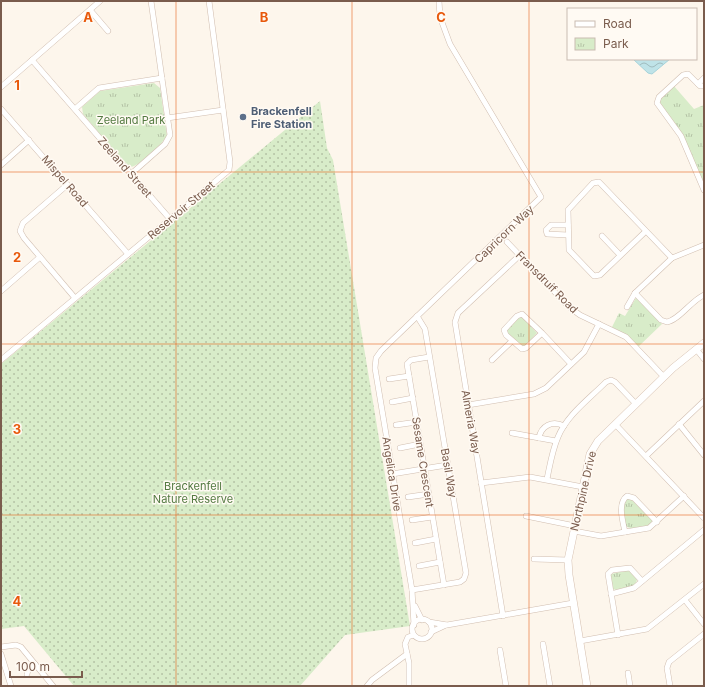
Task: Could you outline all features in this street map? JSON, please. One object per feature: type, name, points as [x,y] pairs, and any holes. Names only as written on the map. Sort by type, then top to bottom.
[{"type":"street","points":[[1,87],[100,1]]},
{"type":"street","points":[[131,174],[167,142],[170,135],[151,1]]},
{"type":"street","name":"Reservoir Street","points":[[1,360],[229,170],[230,162],[209,1]]},
{"type":"street","name":"Capricorn Way","points":[[376,358],[541,197],[450,44],[440,17],[439,1]]},
{"type":"street","points":[[90,10],[108,31]]},
{"type":"street","name":"Zeeland Street","points":[[32,60],[170,219]]},
{"type":"street","points":[[704,86],[698,84],[689,75],[683,74],[659,97],[657,103],[681,136],[704,190]]},
{"type":"street","points":[[75,109],[100,88],[162,78]]},
{"type":"street","points":[[698,84],[704,78]]},
{"type":"street","name":"Mispel Road","points":[[1,109],[128,254]]},
{"type":"street","points":[[167,118],[223,110]]},
{"type":"street","points":[[1,165],[29,140]]},
{"type":"street","points":[[646,231],[599,276],[594,276],[570,252],[568,235],[568,208],[593,183],[597,182],[646,231],[672,258]]},
{"type":"street","points":[[67,185],[21,227],[21,235],[75,298]]},
{"type":"street","points":[[568,225],[550,225],[546,230],[550,235],[568,235]]},
{"type":"street","points":[[602,236],[620,255]]},
{"type":"street","name":"Fransdruif Road","points":[[507,242],[569,307],[580,315],[626,337],[664,377]]},
{"type":"street","points":[[627,308],[635,293],[672,258],[704,245]]},
{"type":"street","name":"Almeria Way","points":[[503,616],[455,328],[455,320],[458,314],[520,255]]},
{"type":"street","points":[[1,291],[40,257]]},
{"type":"street","points":[[635,293],[661,320],[667,322],[674,320],[693,302],[704,295]]},
{"type":"street","points":[[542,333],[524,349],[520,348],[505,334],[505,328],[520,314],[526,316],[542,333],[571,364]]},
{"type":"street","name":"Basil Way","points":[[412,590],[460,582],[464,579],[466,573],[425,329],[418,316]]},
{"type":"street","points":[[468,405],[538,393],[546,388],[588,346],[599,324]]},
{"type":"street","points":[[492,360],[512,341]]},
{"type":"street","name":"Northpine Drive","points":[[587,686],[568,560],[592,449],[615,424],[664,377],[704,343]]},
{"type":"street","points":[[696,349],[704,359]]},
{"type":"street","name":"Sesame Crescent","points":[[429,357],[408,361],[407,364],[444,585]]},
{"type":"street","name":"Angelica Drive","points":[[376,358],[375,368],[414,604]]},
{"type":"street","points":[[388,379],[409,376]]},
{"type":"street","points":[[547,479],[556,441],[569,418],[609,380],[615,382],[636,404]]},
{"type":"street","points":[[392,402],[413,398]]},
{"type":"street","points":[[646,456],[704,400]]},
{"type":"street","points":[[396,425],[417,422]]},
{"type":"street","points":[[539,438],[542,430],[549,424],[558,423],[564,426]]},
{"type":"street","points":[[615,424],[704,518]]},
{"type":"street","points":[[679,424],[704,455]]},
{"type":"street","points":[[512,433],[556,441]]},
{"type":"street","points":[[400,448],[420,444]]},
{"type":"street","points":[[392,474],[448,465]]},
{"type":"street","points":[[481,483],[524,477],[547,479],[583,487]]},
{"type":"street","points":[[408,497],[429,494]]},
{"type":"street","points":[[625,532],[622,508],[623,500],[627,496],[634,498],[657,522]]},
{"type":"street","points":[[526,516],[600,536],[649,528],[684,496]]},
{"type":"street","points":[[412,520],[432,517]]},
{"type":"street","points":[[611,594],[630,590],[704,530]]},
{"type":"street","points":[[415,543],[436,539]]},
{"type":"street","points":[[534,559],[568,560]]},
{"type":"street","points":[[419,566],[440,562]]},
{"type":"street","points":[[618,635],[608,575],[611,571],[630,568],[642,581]]},
{"type":"street","points":[[580,642],[639,632],[650,627],[704,584]]},
{"type":"street","points":[[685,600],[704,624]]},
{"type":"street","points":[[414,634],[419,638],[425,639],[432,632],[447,625],[574,603]]},
{"type":"street","points":[[414,604],[422,620],[447,625]]},
{"type":"street","points":[[414,604],[414,634]]},
{"type":"street","points":[[414,625],[422,620]]},
{"type":"street","points":[[429,622],[432,632]]},
{"type":"street","points":[[409,686],[405,642],[408,637],[414,634]]},
{"type":"street","points":[[670,686],[667,668],[669,662],[704,634]]},
{"type":"street","points":[[543,644],[550,686]]},
{"type":"street","points":[[1,647],[19,645],[53,686]]},
{"type":"street","points":[[500,650],[506,686]]},
{"type":"street","points":[[1,654],[11,686]]},
{"type":"street","points":[[367,686],[372,680],[407,654]]},
{"type":"street","points":[[27,674],[28,670],[35,664]]},
{"type":"street","points":[[628,673],[630,686]]},
{"type":"green space","name":"Zeeland Park","points":[[154,83],[160,88],[167,136],[144,159],[130,167],[114,151],[83,114],[82,107],[100,91]]},
{"type":"green space","points":[[674,86],[694,109],[704,105],[704,185],[683,135],[660,105],[660,99]]},
{"type":"green space","name":"Brackenfell Nature Reserve","points":[[320,101],[327,148],[333,160],[410,626],[345,635],[300,686],[74,686],[24,626],[1,629],[1,364]]},
{"type":"green space","points":[[636,298],[662,324],[638,347],[612,327],[619,313],[625,316]]},
{"type":"green space","points":[[521,316],[537,333],[524,347],[508,334],[507,330],[518,317]]},
{"type":"green space","points":[[627,498],[630,498],[652,519],[652,523],[639,528],[629,528],[626,526],[624,505]]},
{"type":"green space","points":[[629,570],[637,579],[636,584],[625,589],[613,589],[610,577],[611,574]]},
{"type":"water","points":[[634,60],[669,60],[652,74],[648,73]]},
{"type":"place","name":"Brackenfell Fire Station","points":[[243,117]]}]
